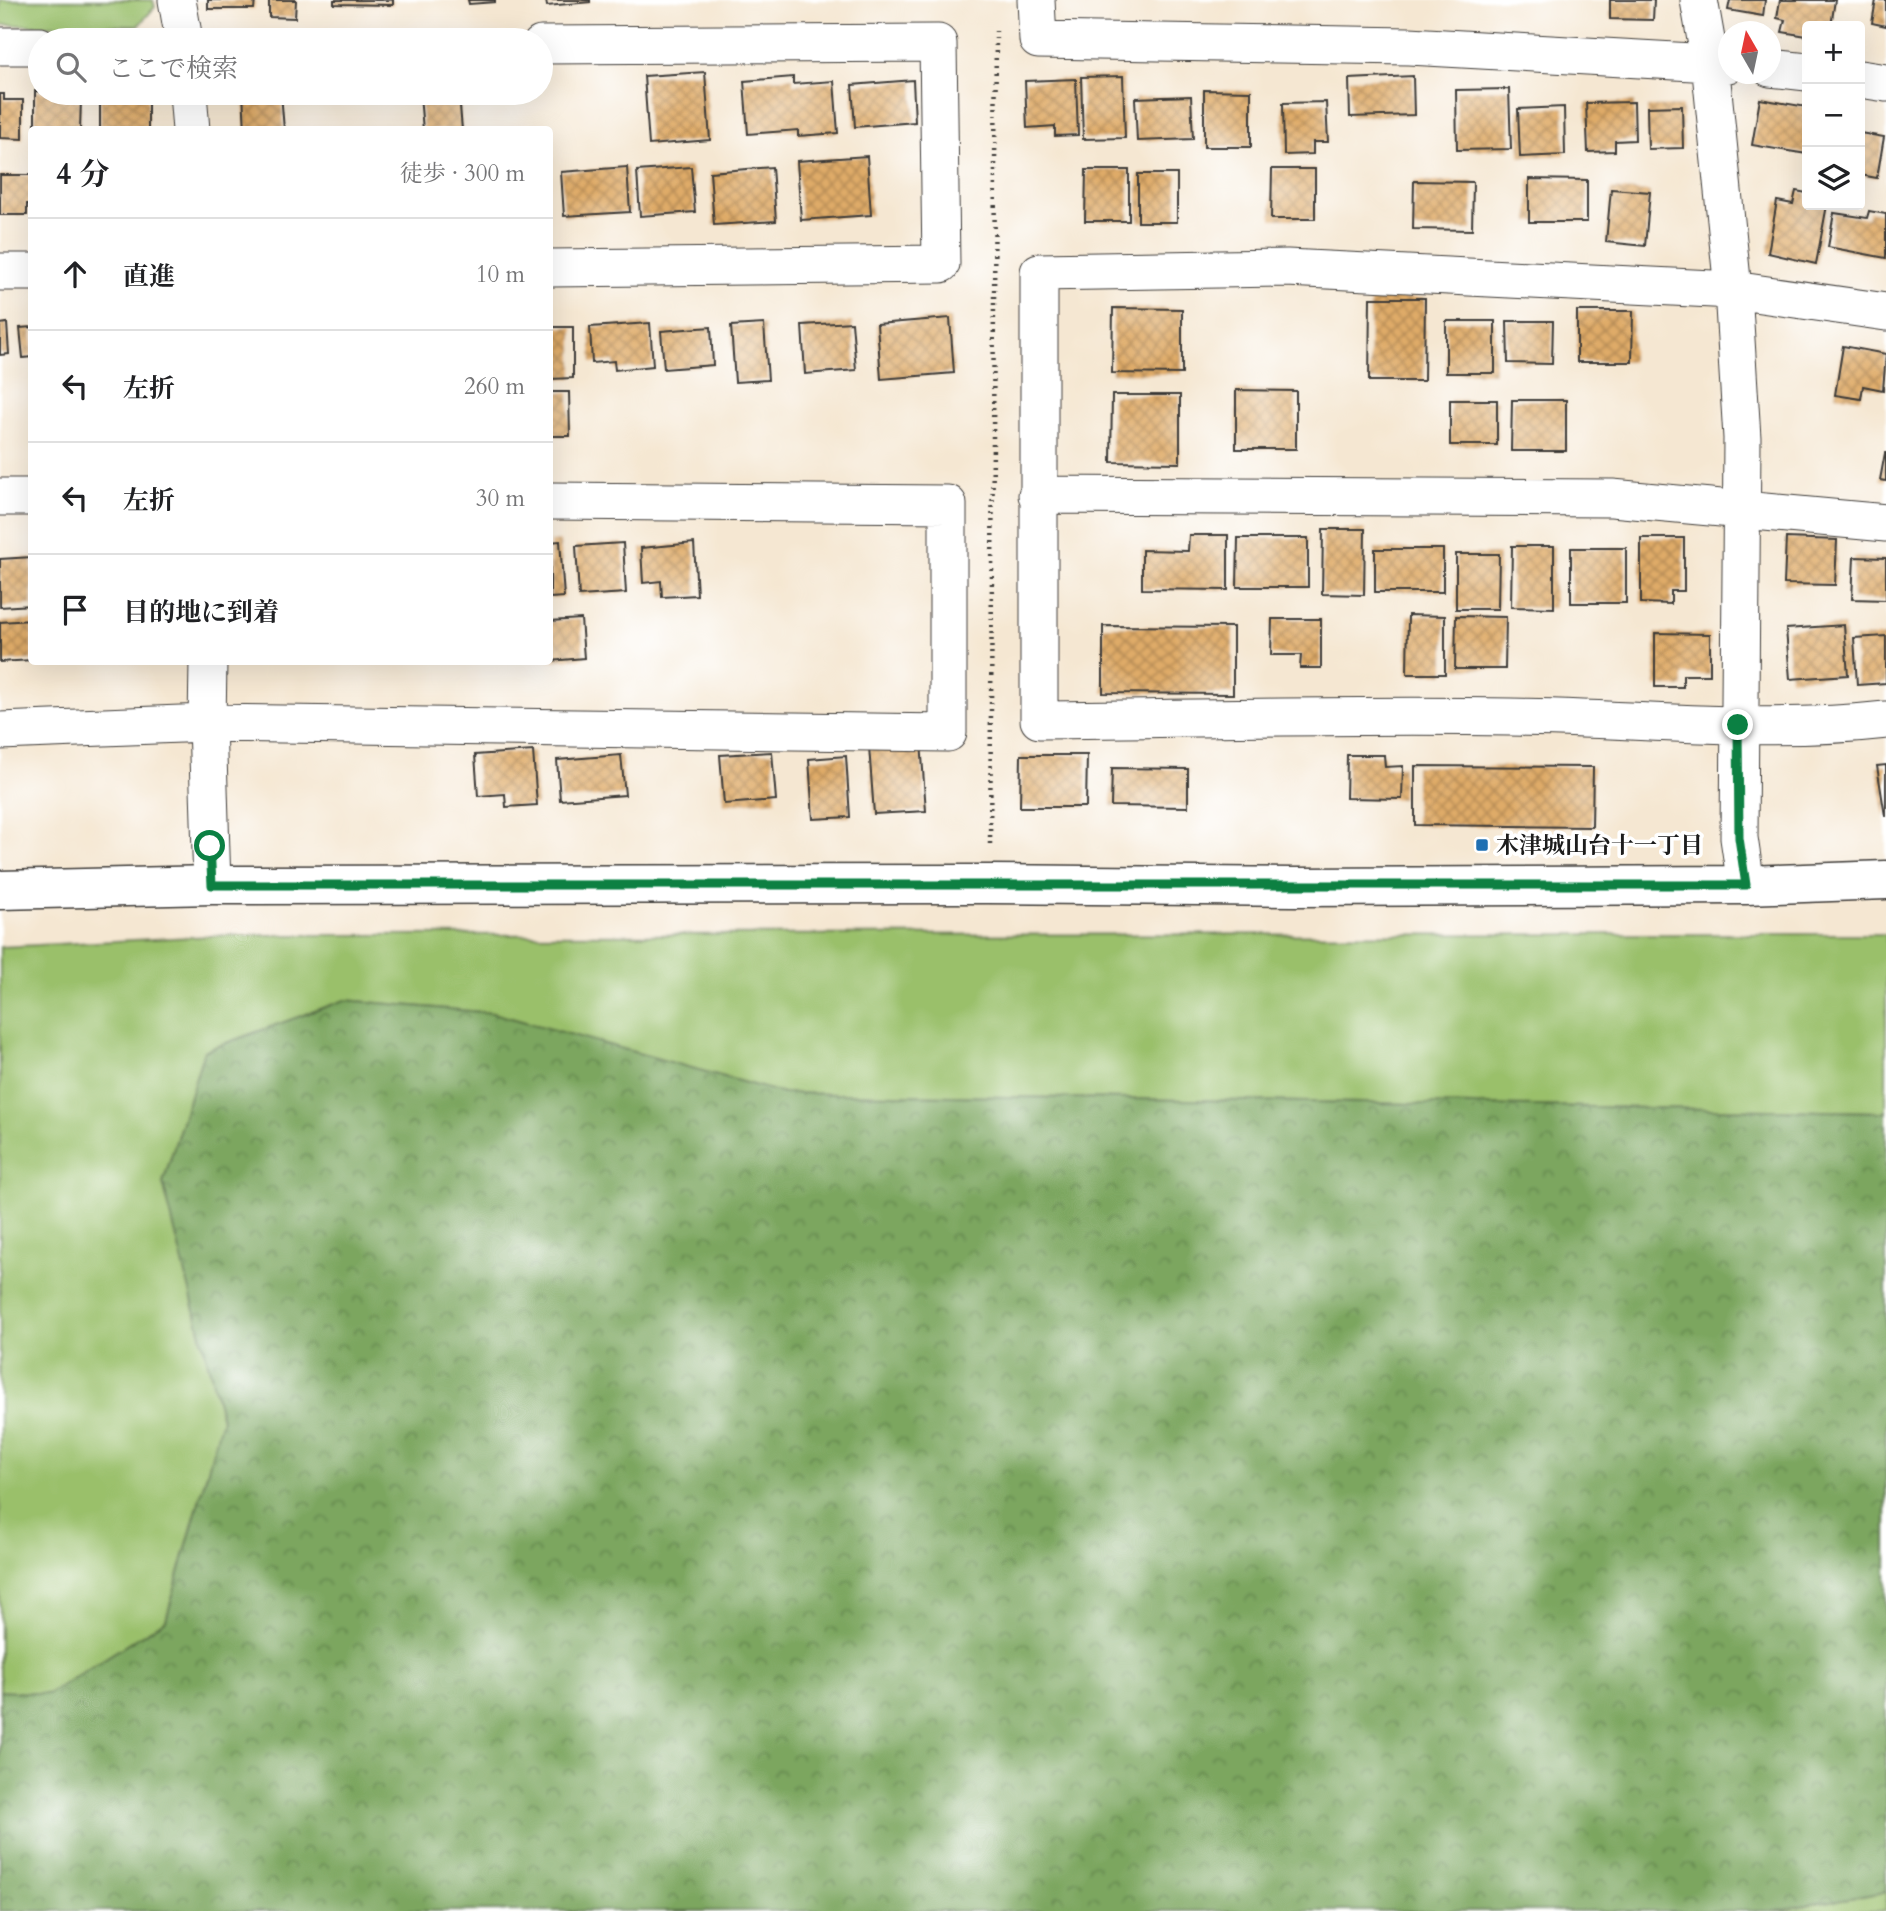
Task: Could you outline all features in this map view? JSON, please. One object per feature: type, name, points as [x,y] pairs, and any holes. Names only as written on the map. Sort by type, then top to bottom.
[{"type":"street","points":[[177,0],[182,28]]},
{"type":"street","points":[[1036,0],[1038,40],[1409,46],[1718,63]]},
{"type":"street","points":[[1699,0],[1718,60]]},
{"type":"street","points":[[553,45],[938,43],[941,264],[553,268]]},
{"type":"street","points":[[0,46],[28,46]]},
{"type":"street","points":[[1781,69],[1802,71]]},
{"type":"street","points":[[1865,80],[1886,83]]},
{"type":"street","points":[[1720,84],[1742,438],[1739,838],[1746,885]]},
{"type":"street","points":[[189,105],[191,126]]},
{"type":"street","points":[[1886,312],[1733,290],[1287,268],[1039,272],[1037,495],[1040,720],[1510,717],[1738,725],[1886,720]]},
{"type":"street","points":[[0,272],[28,272]]},
{"type":"street","points":[[1037,495],[1612,498],[1886,523]]},
{"type":"street","points":[[0,497],[28,497]]},
{"type":"street","points":[[0,731],[207,723],[948,733],[948,504],[553,501]]},
{"type":"street","points":[[208,665],[212,885]]},
{"type":"street","points":[[0,890],[212,885],[1746,885],[1886,880]]},
{"type":"path","points":[[988,884],[996,25]]},
{"type":"green space","points":[[0,0],[153,0],[155,7],[138,26],[0,25]]},
{"type":"green space","points":[[1886,934],[1886,1110],[1883,1112],[782,1093],[493,1013],[345,1000],[204,1051],[163,1182],[222,1419],[166,1620],[48,1694],[0,1691],[0,947],[230,935]]},
{"type":"green space","points":[[345,1000],[493,1013],[782,1093],[1886,1110],[1886,1892],[1771,1911],[0,1911],[0,1691],[48,1694],[166,1620],[222,1419],[163,1183],[204,1051]]},
{"type":"green space","points":[[1886,1892],[1886,1911],[1771,1911]]},
{"type":"building","points":[[208,0],[255,0],[254,9],[208,9]]},
{"type":"building","points":[[269,0],[296,0],[295,18],[269,17]]},
{"type":"building","points":[[334,0],[393,0],[393,5],[334,4]]},
{"type":"building","points":[[468,0],[495,0],[495,2],[469,4]]},
{"type":"building","points":[[546,0],[590,0],[590,2],[547,6]]},
{"type":"building","points":[[1610,0],[1654,0],[1653,20],[1610,19]]},
{"type":"building","points":[[1730,0],[1765,0],[1763,16],[1728,10]]},
{"type":"building","points":[[1780,0],[1835,0],[1832,21],[1802,21],[1802,35],[1782,32],[1785,20],[1777,18]]},
{"type":"building","points":[[1876,0],[1886,0],[1886,26],[1872,23]]},
{"type":"building","points":[[705,72],[710,140],[649,145],[644,76]]},
{"type":"building","points":[[1123,76],[1125,138],[1083,139],[1081,77]]},
{"type":"building","points":[[1413,76],[1414,115],[1350,117],[1349,79]]},
{"type":"building","points":[[793,77],[793,84],[834,81],[838,133],[798,136],[798,130],[748,134],[744,81]]},
{"type":"building","points":[[1076,79],[1078,135],[1055,136],[1055,126],[1027,128],[1025,81]]},
{"type":"building","points":[[913,80],[915,122],[855,127],[852,85]]},
{"type":"building","points":[[1509,89],[1511,149],[1457,150],[1456,90]]},
{"type":"building","points":[[1204,90],[1251,91],[1251,147],[1204,147]]},
{"type":"building","points":[[0,94],[4,94],[4,100],[23,100],[23,139],[0,138]]},
{"type":"building","points":[[1191,96],[1193,139],[1137,141],[1135,98]]},
{"type":"building","points":[[1760,99],[1802,106],[1802,153],[1752,145]]},
{"type":"building","points":[[1326,102],[1328,142],[1313,142],[1313,154],[1284,155],[1283,103]]},
{"type":"building","points":[[1634,102],[1635,140],[1615,141],[1615,151],[1588,152],[1586,103]]},
{"type":"building","points":[[35,105],[81,105],[80,126],[35,126]]},
{"type":"building","points":[[100,105],[148,105],[148,126],[100,126]]},
{"type":"building","points":[[244,105],[282,105],[284,126],[245,126]]},
{"type":"building","points":[[421,105],[460,105],[462,126],[423,126]]},
{"type":"building","points":[[1682,106],[1683,148],[1648,149],[1647,107]]},
{"type":"building","points":[[1564,107],[1565,155],[1520,157],[1518,109]]},
{"type":"building","points":[[1865,134],[1884,137],[1877,178],[1865,176]]},
{"type":"building","points":[[867,156],[871,215],[801,220],[797,161]]},
{"type":"building","points":[[627,167],[630,212],[564,216],[561,172]]},
{"type":"building","points":[[691,167],[695,212],[640,216],[637,171]]},
{"type":"building","points":[[772,167],[776,221],[714,225],[710,172]]},
{"type":"building","points":[[1272,169],[1315,169],[1315,219],[1271,219]]},
{"type":"building","points":[[1086,170],[1129,170],[1129,221],[1085,221]]},
{"type":"building","points":[[1138,174],[1177,174],[1177,222],[1138,222]]},
{"type":"building","points":[[0,175],[28,175],[27,215],[0,215]]},
{"type":"building","points":[[1529,179],[1587,180],[1587,222],[1529,222]]},
{"type":"building","points":[[1414,181],[1473,182],[1472,230],[1413,229]]},
{"type":"building","points":[[1611,189],[1650,192],[1645,246],[1606,242]]},
{"type":"building","points":[[1796,191],[1802,192],[1802,210],[1826,210],[1816,264],[1768,253],[1777,201],[1793,204]]},
{"type":"building","points":[[1869,211],[1886,214],[1886,258],[1828,247],[1834,213],[1867,218]]},
{"type":"building","points":[[1370,298],[1425,298],[1424,381],[1369,381]]},
{"type":"building","points":[[1113,308],[1182,309],[1182,374],[1112,373]]},
{"type":"building","points":[[1577,311],[1633,311],[1632,362],[1577,362]]},
{"type":"building","points":[[950,318],[954,373],[881,379],[877,324]]},
{"type":"building","points":[[1446,321],[1495,321],[1495,373],[1446,373]]},
{"type":"building","points":[[1507,321],[1553,321],[1552,364],[1508,363]]},
{"type":"building","points":[[852,322],[856,370],[805,374],[802,325]]},
{"type":"building","points":[[7,323],[9,354],[0,355],[0,324]]},
{"type":"building","points":[[650,323],[653,366],[615,370],[614,361],[592,363],[590,327]]},
{"type":"building","points":[[764,324],[768,380],[735,382],[731,326]]},
{"type":"building","points":[[28,327],[28,357],[23,358],[20,328]]},
{"type":"building","points":[[553,327],[573,327],[573,378],[553,379]]},
{"type":"building","points":[[711,327],[713,365],[664,369],[661,331]]},
{"type":"building","points":[[1843,346],[1886,354],[1883,390],[1863,386],[1861,399],[1835,395]]},
{"type":"building","points":[[1236,390],[1296,391],[1296,449],[1236,449]]},
{"type":"building","points":[[553,392],[569,392],[570,436],[553,436]]},
{"type":"building","points":[[1112,395],[1180,395],[1180,463],[1111,462]]},
{"type":"building","points":[[1450,400],[1497,400],[1497,445],[1450,445]]},
{"type":"building","points":[[1512,400],[1566,400],[1566,451],[1511,451]]},
{"type":"building","points":[[1886,453],[1886,481],[1880,480]]},
{"type":"building","points":[[1323,529],[1365,529],[1364,595],[1322,594]]},
{"type":"building","points":[[1189,535],[1228,535],[1228,590],[1142,589],[1142,550],[1188,551]]},
{"type":"building","points":[[1238,538],[1308,538],[1308,587],[1237,587]]},
{"type":"building","points":[[1641,538],[1684,538],[1684,591],[1671,591],[1671,604],[1641,603]]},
{"type":"building","points":[[1786,538],[1837,540],[1835,585],[1784,584]]},
{"type":"building","points":[[560,541],[564,597],[553,598],[553,542]]},
{"type":"building","points":[[623,543],[626,593],[579,596],[576,546]]},
{"type":"building","points":[[694,543],[697,595],[662,597],[661,581],[643,583],[641,548]]},
{"type":"building","points":[[1512,546],[1554,546],[1554,608],[1511,607]]},
{"type":"building","points":[[1571,548],[1626,548],[1626,603],[1571,603]]},
{"type":"building","points":[[1375,549],[1443,549],[1443,592],[1375,592]]},
{"type":"building","points":[[1456,554],[1499,554],[1498,609],[1456,609]]},
{"type":"building","points":[[28,557],[28,605],[0,607],[0,559]]},
{"type":"building","points":[[1854,557],[1886,558],[1886,600],[1852,599]]},
{"type":"building","points":[[1408,615],[1445,616],[1445,674],[1407,674]]},
{"type":"building","points":[[1456,616],[1506,617],[1505,669],[1455,669]]},
{"type":"building","points":[[581,619],[584,658],[553,661],[553,621]]},
{"type":"building","points":[[1272,619],[1321,619],[1321,668],[1300,668],[1301,655],[1271,655]]},
{"type":"building","points":[[28,620],[28,660],[0,662],[0,622]]},
{"type":"building","points":[[1844,625],[1848,675],[1790,679],[1786,629]]},
{"type":"building","points":[[1103,626],[1233,627],[1233,694],[1103,693]]},
{"type":"building","points":[[1655,633],[1710,634],[1710,675],[1683,675],[1683,687],[1655,687]]},
{"type":"building","points":[[1886,636],[1886,683],[1857,685],[1854,638]]},
{"type":"building","points":[[921,742],[926,811],[874,814],[869,746]]},
{"type":"building","points":[[533,751],[537,805],[506,807],[505,794],[478,796],[475,755]]},
{"type":"building","points":[[772,752],[776,800],[724,804],[720,755]]},
{"type":"building","points":[[621,755],[625,795],[560,800],[557,760]]},
{"type":"building","points":[[1021,755],[1087,755],[1086,807],[1020,807]]},
{"type":"building","points":[[1347,755],[1384,755],[1385,767],[1403,766],[1402,799],[1346,798]]},
{"type":"building","points":[[846,756],[850,817],[813,819],[809,759]]},
{"type":"building","points":[[1886,765],[1886,816],[1885,816],[1877,766]]},
{"type":"building","points":[[1415,766],[1593,767],[1592,827],[1415,825]]},
{"type":"building","points":[[1112,768],[1188,769],[1188,807],[1111,806]]},
{"type":"place","name":"木津城山台十一丁目","points":[[1482,845]]},
{"type":"route","points":[[210,846],[212,885],[1746,885],[1739,838],[1738,725]]}]
